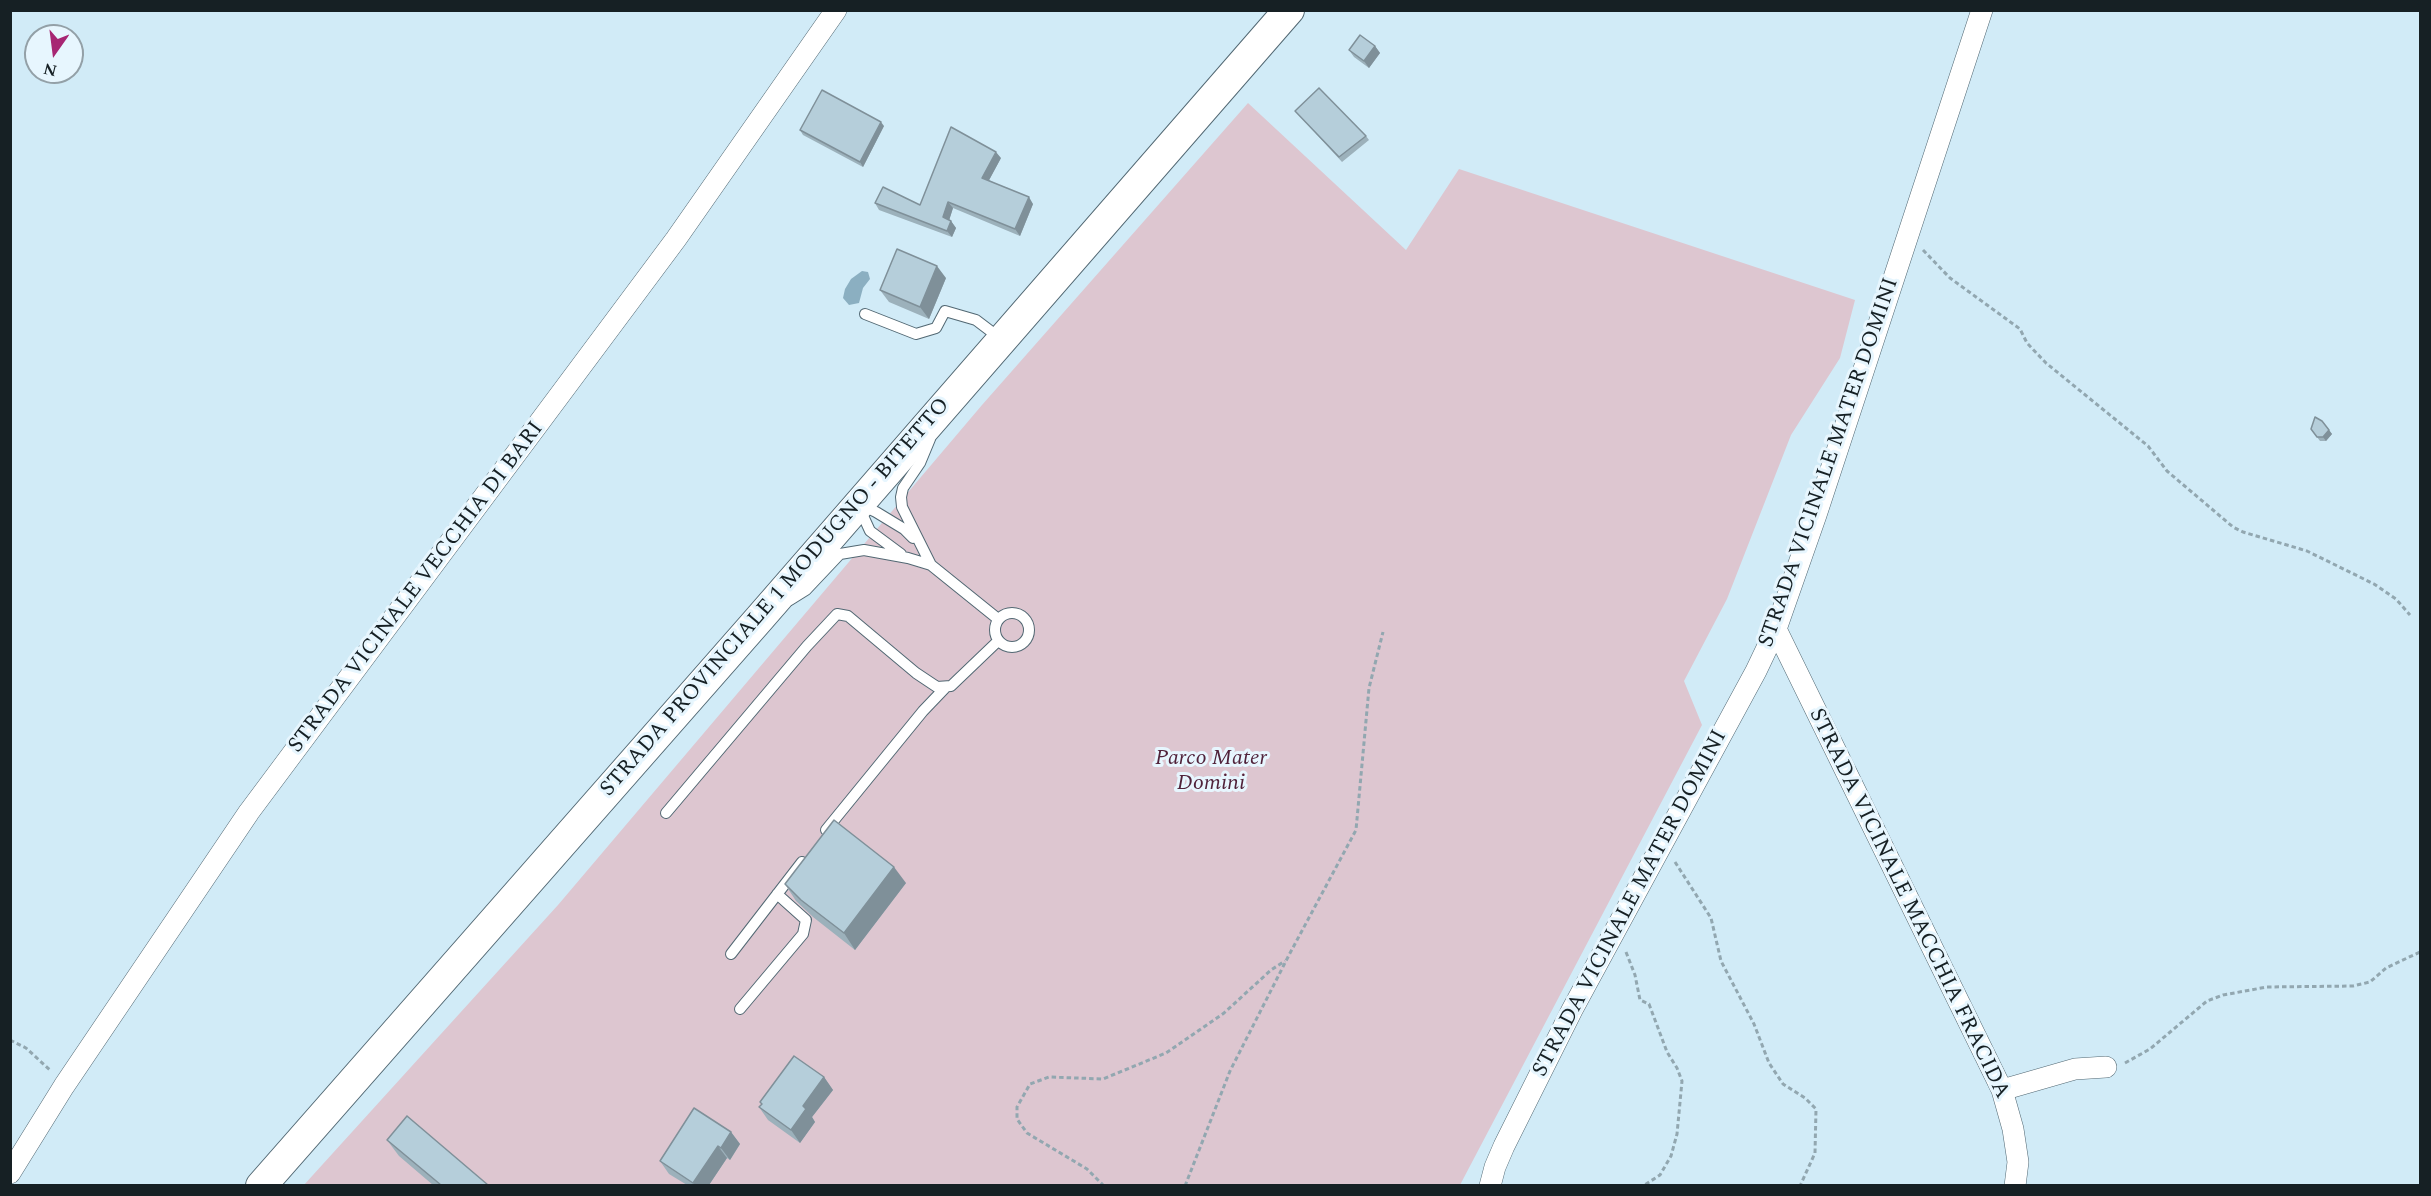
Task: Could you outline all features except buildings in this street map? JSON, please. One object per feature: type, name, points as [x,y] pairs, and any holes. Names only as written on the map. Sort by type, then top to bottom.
[{"type":"main road","name":"STRADA PROVINCIALE 1 MODUGNO - BITETTO","points":[[261,1185],[759,619],[1289,10]]},
{"type":"street","name":"STRADA VICINALE VECCHIA DI BARI","points":[[10,1173],[64,1086],[249,812],[676,239],[836,10]]},
{"type":"street","name":"STRADA VICINALE MATER DOMINI","points":[[1490,1185],[1494,1167],[1572,1010],[1756,671],[1776,629],[1816,515],[1982,10]]},
{"type":"street","name":"STRADA VICINALE MACCHIA FRACIDA","points":[[1776,629],[2002,1090],[2017,1151],[2015,1185]]},
{"type":"street","points":[[2002,1090],[2075,1069],[2106,1067]]},
{"type":"lane","points":[[865,314],[916,334],[936,328],[945,311],[976,320],[1001,339]]},
{"type":"lane","points":[[930,565],[902,507],[903,488],[920,463],[943,406]]},
{"type":"lane","points":[[858,504],[904,529],[918,542]]},
{"type":"lane","points":[[858,504],[870,531],[908,558]]},
{"type":"lane","points":[[759,619],[806,590],[840,554],[864,550],[908,558],[930,565],[998,619]]},
{"type":"lane","points":[[1007,613],[1019,614],[1027,621],[1028,638],[1019,646],[1008,647],[998,641],[994,630],[998,619],[1007,613]]},
{"type":"lane","points":[[666,813],[807,646],[837,614],[848,616],[916,673],[937,687],[945,688]]},
{"type":"lane","points":[[731,954],[916,719],[945,688],[960,678],[998,641]]},
{"type":"lane","points":[[740,1009],[803,934],[806,920],[777,894]]},
{"type":"path","points":[[1906,240],[1922,249],[1950,278],[2019,329],[2027,344],[2046,363],[2148,446],[2167,471],[2233,527],[2307,551],[2374,584],[2396,599],[2410,615]]},
{"type":"path","points":[[1185,1185],[1230,1071],[1356,830],[1369,688],[1383,632]]},
{"type":"path","points":[[1662,844],[1711,918],[1721,961],[1754,1024],[1769,1063],[1783,1084],[1805,1098],[1816,1109],[1815,1153],[1800,1185]]},
{"type":"path","points":[[1614,932],[1627,952],[1640,1000],[1649,1004],[1666,1052],[1677,1068],[1682,1081],[1677,1134],[1671,1156],[1660,1175],[1643,1185]]},
{"type":"path","points":[[2106,1067],[2136,1059],[2208,1001],[2223,994],[2266,987],[2354,986],[2370,982],[2386,968],[2421,952]]},
{"type":"path","points":[[1104,1185],[1087,1169],[1027,1133],[1017,1119],[1017,1107],[1030,1084],[1049,1077],[1103,1079],[1166,1053],[1224,1013],[1271,969],[1287,960]]},
{"type":"path","points":[[10,1040],[26,1048],[43,1062],[64,1086]]},
{"type":"green space","name":"Parco Mater Domini","points":[[1248,103],[1406,250],[1459,169],[1855,300],[1840,358],[1791,435],[1727,599],[1684,681],[1702,725],[1460,1185],[303,1186],[558,905],[982,405]]},
{"type":"water","points":[[862,271],[868,272],[870,279],[863,288],[859,303],[849,305],[843,298],[845,289],[851,279]]}]
